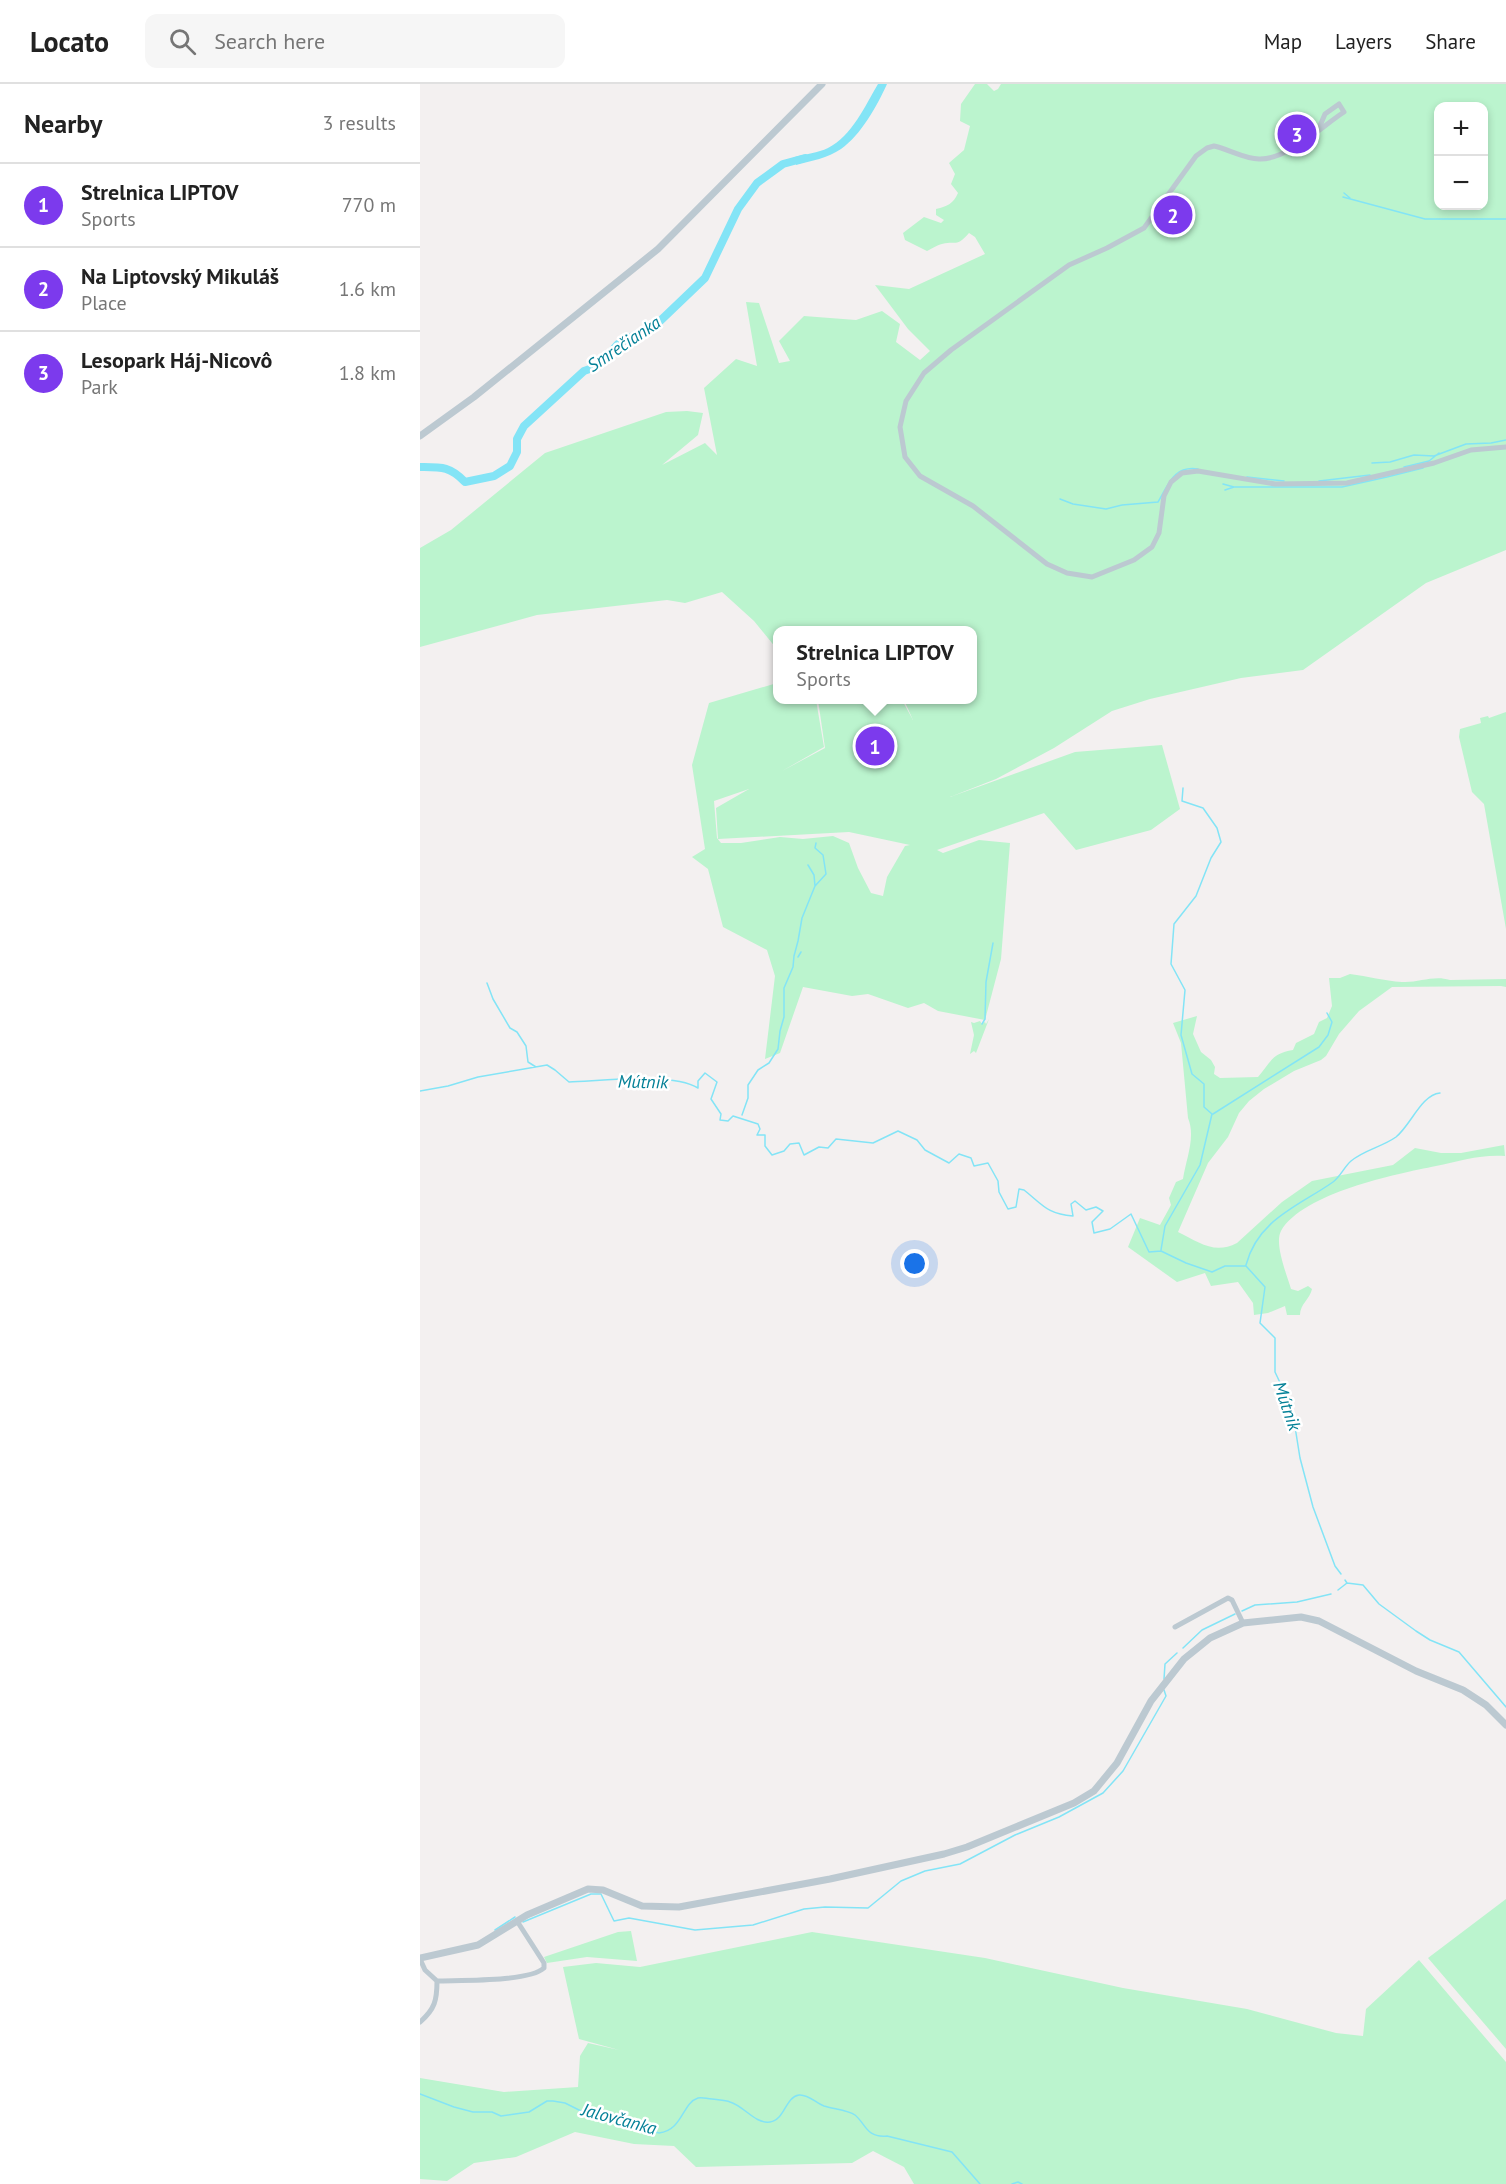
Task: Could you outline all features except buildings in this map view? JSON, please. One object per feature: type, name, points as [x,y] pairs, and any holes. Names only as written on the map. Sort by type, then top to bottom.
[{"type":"street","points":[[420,436],[474,397],[657,249],[822,84]]},
{"type":"street","points":[[1319,129],[1325,114],[1339,104],[1344,112],[1292,148],[1269,158],[1257,160],[1214,146],[1201,151],[1144,228],[1069,265],[930,367],[909,393],[901,417],[901,438],[909,464],[920,476],[973,506],[1047,564],[1067,573],[1092,577],[1129,563],[1141,557],[1152,547],[1159,533],[1164,496],[1172,482],[1182,473],[1198,471],[1275,484],[1347,483],[1434,463],[1470,450],[1506,447]]},
{"type":"street","points":[[1175,1627],[1228,1598],[1232,1600],[1243,1623]]},
{"type":"street","points":[[517,1921],[544,1963],[544,1968],[539,1973],[518,1977],[437,1981],[425,1970],[420,1959],[478,1945],[517,1921],[527,1915],[590,1888],[603,1890],[642,1906],[672,1907],[840,1877],[957,1851],[1069,1806],[1087,1796],[1105,1780],[1155,1696],[1184,1659],[1210,1638],[1243,1623],[1293,1617],[1319,1621],[1416,1671],[1463,1690],[1486,1705],[1506,1725]]},
{"type":"street","points":[[420,2022],[431,2010],[437,1998],[437,1981]]},
{"type":"green space","points":[[975,84],[987,84],[994,91],[1001,84],[1506,84],[1506,550],[1426,583],[1303,670],[1241,678],[1150,699],[1112,711],[1054,748],[996,779],[950,797],[1075,752],[1162,745],[1180,809],[1151,830],[1076,850],[1044,813],[937,850],[943,853],[979,840],[1010,843],[1001,959],[985,1020],[938,1011],[924,1003],[908,1008],[868,994],[852,996],[803,987],[780,1053],[765,1059],[775,976],[767,950],[723,927],[708,869],[692,857],[705,849],[692,765],[709,703],[773,684],[773,704],[817,704],[824,747],[782,771],[825,748],[819,704],[904,704],[913,720],[906,704],[977,704],[977,626],[773,626],[773,644],[754,621],[722,592],[685,603],[667,600],[537,615],[420,647],[420,548],[451,530],[545,453],[666,412],[703,413],[698,435],[662,465],[705,443],[717,455],[704,388],[736,359],[757,366],[746,302],[759,303],[779,363],[790,361],[779,341],[804,316],[856,320],[882,311],[900,324],[896,342],[920,360],[930,351],[908,329],[875,285],[909,289],[985,254],[975,237],[969,233],[959,242],[947,243],[927,251],[905,240],[903,233],[924,217],[941,223],[944,220],[936,215],[936,209],[950,204],[958,193],[951,184],[955,174],[949,163],[964,150],[970,126],[960,121],[961,104]],"holes":[[[749,789],[716,808],[718,839],[849,832],[910,845],[905,846],[887,877],[883,896],[871,893],[858,868],[849,843],[833,836],[803,839],[780,837],[741,843],[721,843],[717,838],[714,801]]]},
{"type":"green space","points":[[1506,712],[1506,929],[1484,804],[1472,792],[1459,737],[1460,729],[1481,723],[1480,718],[1488,716],[1489,718]]},
{"type":"green space","points":[[1350,974],[1402,982],[1438,978],[1450,980],[1506,979],[1506,987],[1392,987],[1359,1011],[1339,1034],[1326,1056],[1264,1089],[1239,1113],[1228,1137],[1208,1163],[1178,1232],[1207,1246],[1221,1248],[1229,1246],[1237,1243],[1282,1202],[1312,1181],[1393,1165],[1415,1148],[1441,1153],[1461,1153],[1504,1145],[1505,1156],[1470,1158],[1398,1174],[1352,1187],[1309,1206],[1292,1218],[1279,1237],[1282,1260],[1291,1289],[1298,1291],[1308,1286],[1312,1289],[1300,1315],[1287,1315],[1285,1306],[1268,1313],[1254,1315],[1253,1303],[1238,1282],[1211,1286],[1205,1273],[1177,1282],[1128,1247],[1140,1218],[1160,1225],[1171,1205],[1169,1198],[1176,1182],[1183,1179],[1190,1148],[1191,1133],[1181,1043],[1173,1023],[1197,1016],[1193,1034],[1201,1052],[1211,1060],[1215,1067],[1214,1074],[1220,1078],[1258,1077],[1276,1056],[1293,1050],[1296,1043],[1314,1034],[1319,1022],[1327,1018],[1332,1006],[1329,978],[1340,978]]},
{"type":"green space","points":[[989,1019],[976,1053],[974,1051],[970,1054],[974,1035],[971,1022],[980,1021],[986,1024]]},
{"type":"green space","points":[[1506,1899],[1506,2049],[1428,1958]]},
{"type":"green space","points":[[631,1931],[637,1961],[587,1957],[547,1963],[544,1957],[618,1932]]},
{"type":"green space","points":[[812,1932],[985,1958],[1123,1988],[1247,2009],[1336,2033],[1363,2036],[1366,2009],[1419,1960],[1506,2062],[1506,2184],[914,2184],[904,2167],[873,2151],[852,2163],[696,2167],[674,2146],[634,2144],[575,2132],[516,2157],[474,2163],[447,2181],[420,2179],[420,2078],[504,2092],[578,2087],[580,2056],[588,2043],[619,2050],[579,2039],[563,1967],[596,1963],[640,1967]]},
{"type":"water","points":[[878,84],[887,84],[868,120],[848,143],[831,155],[796,165],[795,157],[824,150],[837,143],[857,120]]},
{"type":"waterway","name":"Smrečianka","points":[[420,467],[450,470],[465,482],[494,476],[510,466],[517,452],[517,439],[524,426],[584,371],[598,366],[618,344],[659,322],[705,278],[738,209],[757,183],[783,164],[805,158]]},
{"type":"waterway","points":[[1344,193],[1350,198]]},
{"type":"waterway","points":[[1343,197],[1425,219],[1506,219]]},
{"type":"waterway","points":[[1372,463],[1390,462],[1414,455],[1434,456],[1466,444],[1506,440]]},
{"type":"waterway","points":[[1404,467],[1429,461],[1439,453]]},
{"type":"waterway","points":[[1387,477],[1423,468]]},
{"type":"waterway","points":[[1060,499],[1073,504],[1106,509],[1122,505],[1158,502],[1168,483],[1177,473],[1183,470],[1198,469]]},
{"type":"waterway","points":[[1319,481],[1370,475]]},
{"type":"waterway","points":[[1247,477],[1284,481]]},
{"type":"waterway","points":[[1225,490],[1234,487],[1342,487],[1387,477]]},
{"type":"waterway","points":[[1223,484],[1234,487]]},
{"type":"waterway","points":[[1161,1250],[1165,1226],[1200,1165],[1212,1114],[1204,1107],[1204,1084],[1192,1074],[1181,1035],[1185,990],[1171,964],[1174,924],[1196,896],[1211,858],[1221,842],[1217,828],[1203,808],[1182,801],[1183,788]]},
{"type":"waterway","points":[[742,1115],[748,1098],[748,1085],[758,1070],[769,1063],[778,1049],[784,1017],[784,988],[793,967],[802,918],[815,886],[826,874],[823,855],[815,848],[816,843]]},
{"type":"waterway","points":[[808,865],[814,875],[815,886]]},
{"type":"waterway","points":[[982,1024],[985,1019],[986,982],[993,943]]},
{"type":"waterway","points":[[798,957],[801,952]]},
{"type":"waterway","points":[[487,983],[493,999],[510,1028],[517,1032],[526,1046],[528,1062],[536,1067]]},
{"type":"waterway","points":[[1213,1114],[1319,1047],[1328,1035],[1332,1022],[1327,1013]]},
{"type":"waterway","name":"Mútnik","points":[[420,1091],[478,1077],[547,1065],[569,1082],[655,1079],[687,1083],[698,1088],[698,1081],[705,1073],[717,1082],[711,1099],[721,1114],[720,1120],[728,1121],[733,1116],[758,1124],[760,1129],[757,1135],[765,1135],[765,1146],[772,1155],[784,1151],[790,1144],[799,1143],[804,1155],[819,1147],[828,1148],[836,1139],[873,1143],[898,1131],[917,1140],[925,1150],[949,1163],[959,1154],[971,1158],[974,1166],[988,1163],[998,1181],[999,1192],[1008,1209],[1016,1207],[1019,1189],[1024,1190],[1046,1208],[1064,1215],[1073,1216],[1071,1204],[1075,1201],[1086,1210],[1096,1207],[1103,1211],[1092,1222],[1094,1233],[1110,1229],[1131,1214],[1149,1252],[1161,1251],[1212,1272],[1225,1266],[1246,1266],[1265,1287],[1260,1323],[1275,1338],[1275,1372],[1292,1408],[1300,1458],[1313,1507],[1335,1566],[1341,1574]]},
{"type":"waterway","points":[[1246,1265],[1260,1236],[1281,1215],[1333,1182],[1356,1157],[1396,1137],[1427,1099],[1440,1093]]},
{"type":"waterway","name":"Mútnik","points":[[1345,1580],[1347,1583],[1363,1585],[1379,1604],[1416,1631],[1430,1640],[1459,1652],[1506,1707]]},
{"type":"waterway","points":[[1338,1590],[1347,1583]]},
{"type":"waterway","points":[[1242,1611],[1255,1605],[1297,1602],[1331,1594]]},
{"type":"waterway","points":[[1183,1648],[1202,1630],[1235,1614]]},
{"type":"waterway","points":[[1164,1679],[1165,1664],[1177,1653]]},
{"type":"waterway","points":[[523,1922],[591,1894],[601,1894],[614,1921],[629,1918],[695,1930],[753,1925],[804,1909],[868,1908],[901,1881],[925,1871],[960,1864],[1015,1835],[1059,1817],[1103,1793],[1123,1771],[1166,1696],[1164,1690]]},
{"type":"waterway","points":[[495,1930],[515,1917]]},
{"type":"waterway","name":"Jalovčanka","points":[[420,2094],[454,2107],[473,2112],[492,2112],[501,2116],[529,2112],[547,2101],[553,2101],[659,2133],[673,2127],[689,2105],[698,2098],[728,2101],[754,2118],[770,2122],[779,2117],[794,2097],[802,2095],[824,2106],[852,2113],[867,2130],[875,2135],[952,2152],[980,2184]]},
{"type":"waterway","name":"Jalovčanka","points":[[1012,2184],[1018,2182],[1022,2184]]},
{"type":"place","name":"Lesopark Háj-Nicovô","points":[[1297,134]]},
{"type":"place","name":"Na Liptovský Mikuláš","points":[[1173,215]]},
{"type":"place","name":"Strelnica LIPTOV","points":[[875,746]]}]
